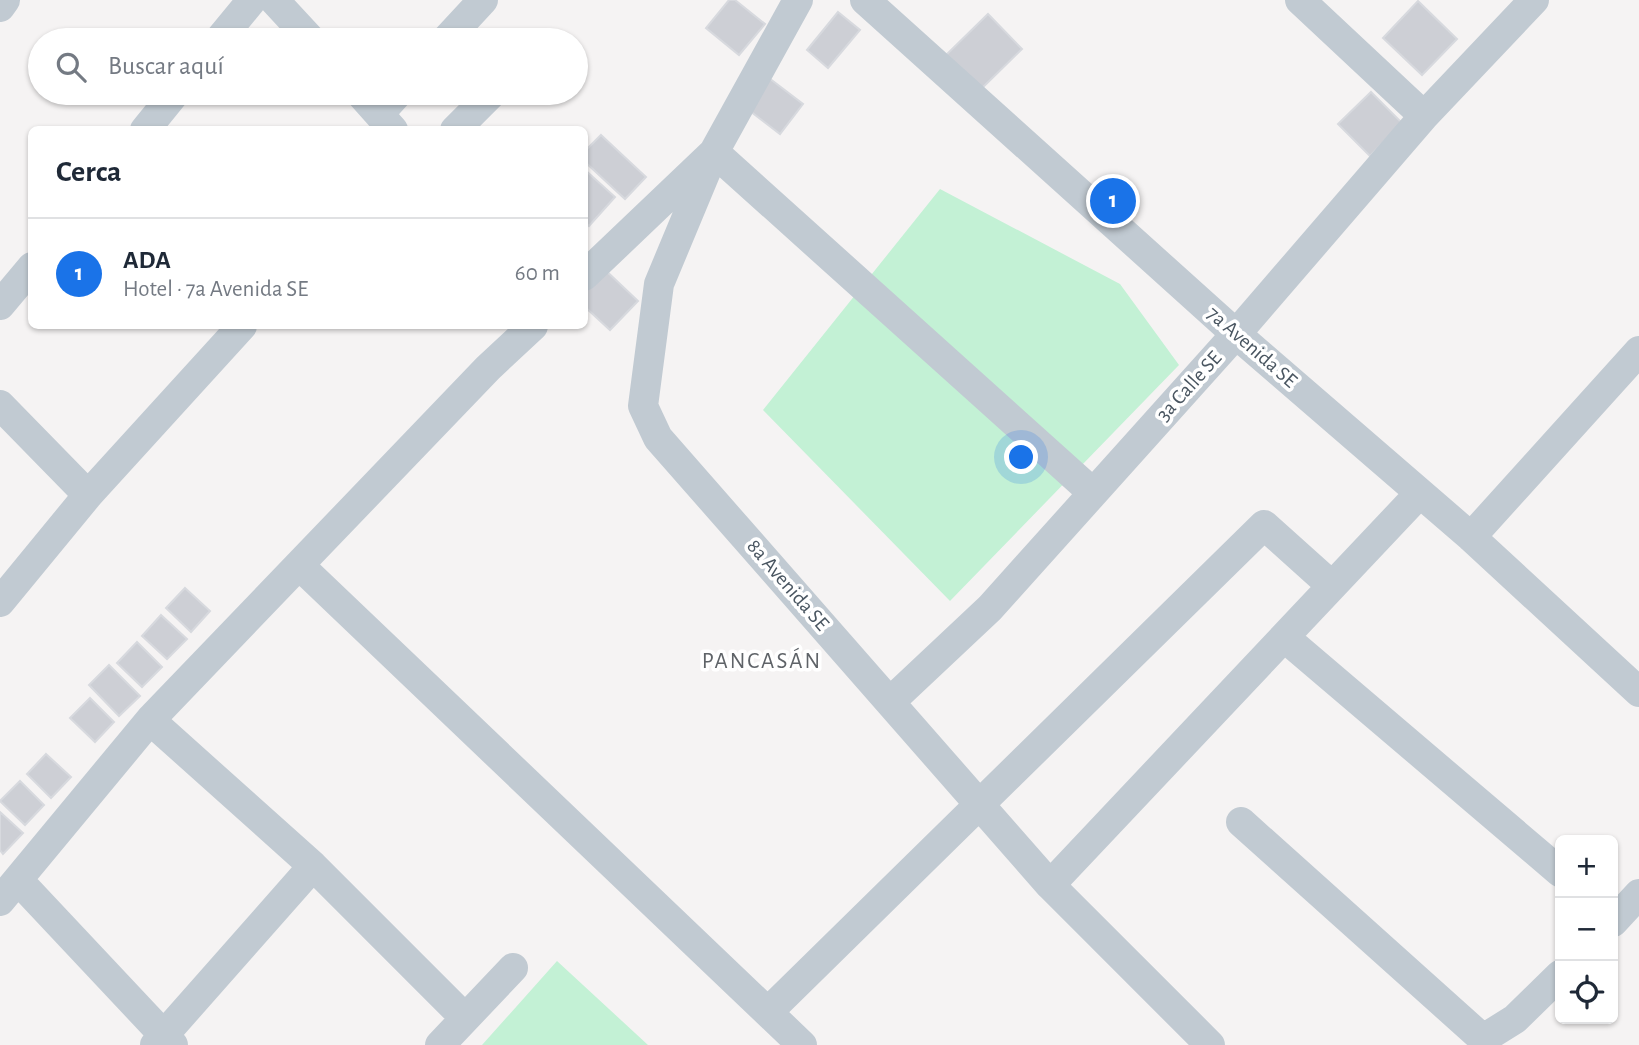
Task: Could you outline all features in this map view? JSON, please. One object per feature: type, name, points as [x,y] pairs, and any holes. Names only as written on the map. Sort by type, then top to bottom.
[{"type":"street","points":[[0,6],[5,0]]},
{"type":"street","points":[[229,28],[252,0]]},
{"type":"street","points":[[274,0],[300,28]]},
{"type":"street","points":[[457,28],[483,0]]},
{"type":"street","points":[[588,272],[714,152],[798,0]]},
{"type":"street","name":"7a Avenida SE","points":[[865,0],[1236,334],[1471,537],[1639,692]]},
{"type":"street","points":[[1300,0],[1424,116]]},
{"type":"street","name":"3a Calle SE","points":[[890,702],[990,608],[1236,334],[1424,116],[1534,0]]},
{"type":"street","points":[[148,126],[165,105]]},
{"type":"street","points":[[458,126],[480,105]]},
{"type":"street","points":[[714,152],[1093,492]]},
{"type":"street","name":"8a Avenida SE","points":[[714,152],[659,284],[643,406],[658,438],[1050,885],[1210,1045]]},
{"type":"street","points":[[0,305],[28,272]]},
{"type":"street","points":[[0,602],[89,495],[239,329]]},
{"type":"street","points":[[313,866],[164,1042],[9,890],[150,720],[488,368],[530,329]]},
{"type":"street","points":[[1471,537],[1639,351]]},
{"type":"street","points":[[0,405],[89,495]]},
{"type":"street","points":[[1050,885],[1420,493]]},
{"type":"street","points":[[768,1012],[1264,525],[1332,586]]},
{"type":"street","points":[[299,565],[802,1045]]},
{"type":"street","points":[[1284,637],[1555,868]]},
{"type":"street","points":[[150,720],[313,866],[465,1018]]},
{"type":"street","points":[[1241,822],[1483,1039],[1515,1019],[1555,980]]},
{"type":"street","points":[[1618,915],[1639,894]]},
{"type":"street","points":[[440,1045],[513,968]]},
{"type":"green space","points":[[940,189],[1120,284],[1179,365],[950,601],[763,410]]},
{"type":"green space","points":[[557,961],[648,1045],[482,1045]]},
{"type":"building","points":[[729,0],[735,0],[765,24],[739,55],[706,28]]},
{"type":"building","points":[[1418,1],[1457,39],[1422,75],[1383,38]]},
{"type":"building","points":[[838,12],[860,30],[828,68],[807,50]]},
{"type":"building","points":[[988,14],[1022,49],[978,92],[944,57]]},
{"type":"building","points":[[765,75],[803,104],[780,134],[742,105]]},
{"type":"building","points":[[1371,92],[1402,123],[1370,156],[1338,124]]},
{"type":"building","points":[[601,135],[646,177],[625,199],[588,165],[588,148]]},
{"type":"building","points":[[588,173],[615,197],[588,225]]},
{"type":"building","points":[[601,266],[638,301],[610,330],[588,310],[588,279]]},
{"type":"building","points":[[185,588],[210,611],[191,632],[166,608]]},
{"type":"building","points":[[161,615],[187,639],[167,659],[142,636]]},
{"type":"building","points":[[137,642],[162,667],[142,687],[117,663]]},
{"type":"building","points":[[109,665],[140,696],[119,716],[89,685]]},
{"type":"building","points":[[90,698],[114,722],[95,742],[70,718]]},
{"type":"building","points":[[46,754],[71,777],[51,798],[27,774]]},
{"type":"building","points":[[20,781],[44,805],[25,825],[0,801]]},
{"type":"building","points":[[0,812],[23,833],[3,854],[0,850]]},
{"type":"place","name":"ADA","points":[[1113,201]]},
{"type":"district","name":"PANCASÁN","points":[[762,661]]}]
